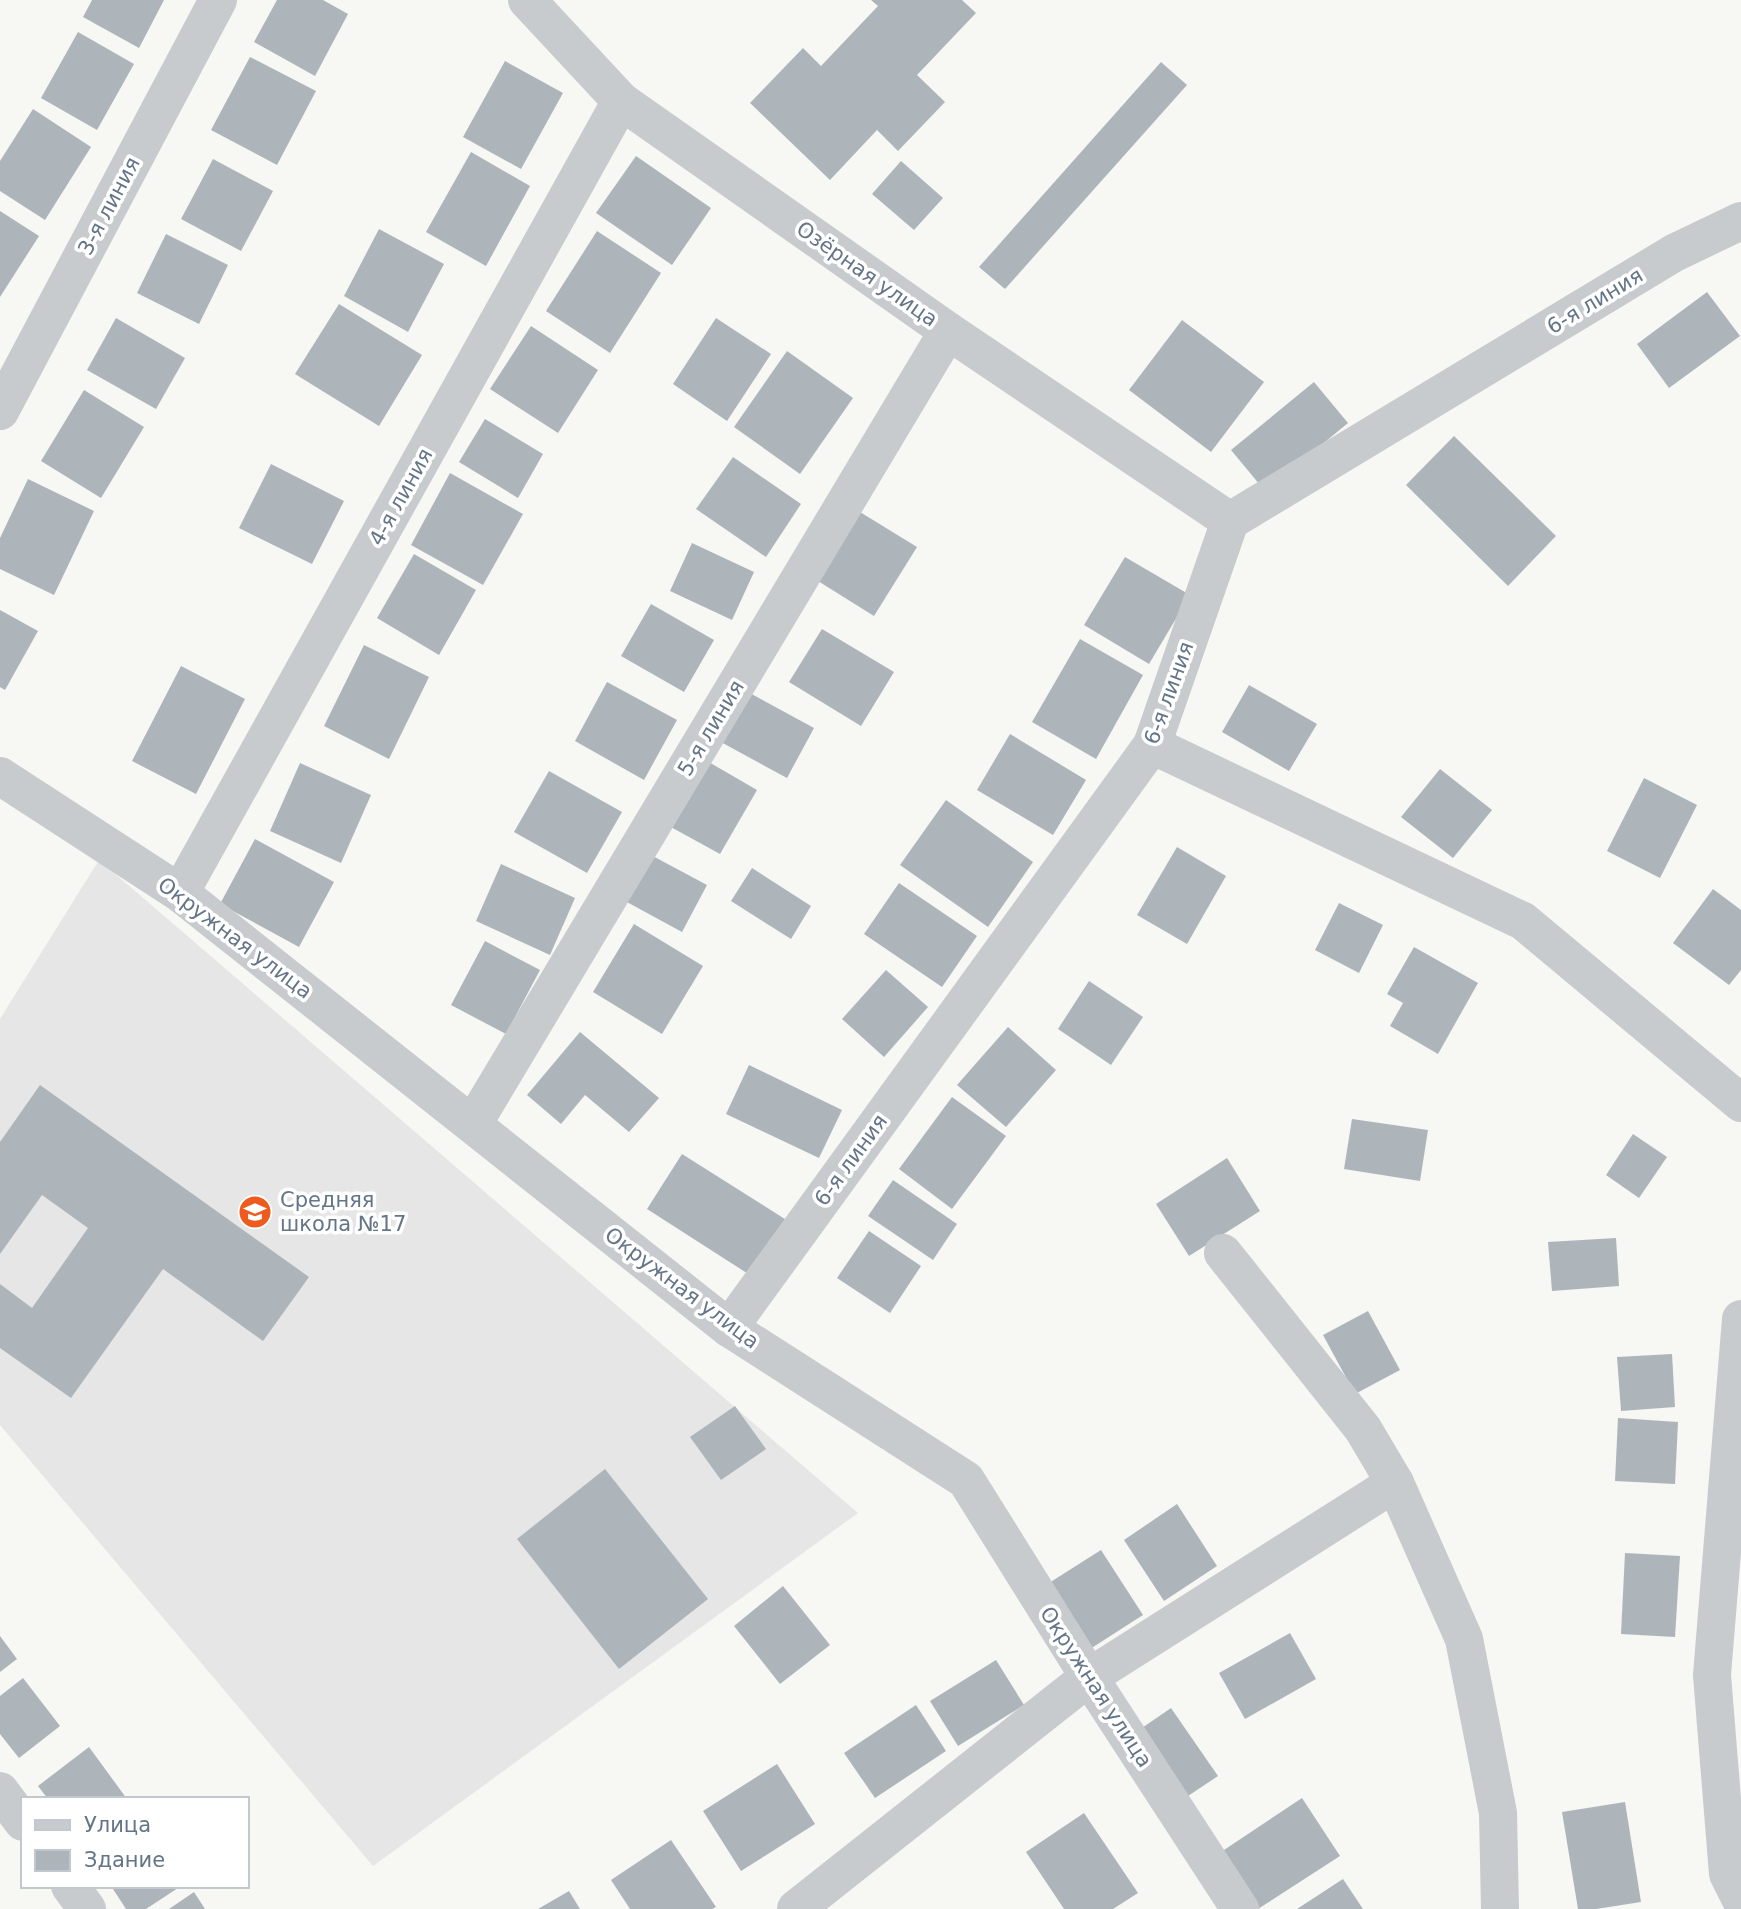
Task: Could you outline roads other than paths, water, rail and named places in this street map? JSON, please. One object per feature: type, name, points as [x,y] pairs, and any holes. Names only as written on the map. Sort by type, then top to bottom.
[{"type":"street","name":"3-я линия","points":[[0,411],[218,0]]},
{"type":"street","name":"Озёрная улица","points":[[527,0],[621,101],[948,331],[1230,521]]},
{"type":"street","name":"4-я линия","points":[[180,893],[621,101]]},
{"type":"street","name":"6-я линия","points":[[729,1328],[1152,746],[1230,521],[1674,253],[1741,221]]},
{"type":"street","name":"5-я линия","points":[[473,1124],[948,331]]},
{"type":"street","points":[[1152,746],[1523,921],[1741,1103]]},
{"type":"street","name":"Окружная улица","points":[[0,776],[180,893],[729,1328],[966,1480],[1089,1677],[1240,1909]]},
{"type":"street","points":[[1223,1253],[1363,1429],[1395,1483],[1464,1639],[1498,1813],[1500,1909]]},
{"type":"street","points":[[1741,1320],[1712,1675],[1728,1874],[1741,1900]]},
{"type":"street","points":[[796,1909],[1089,1677],[1395,1483]]},
{"type":"street","points":[[0,1791],[21,1819]]},
{"type":"street","points":[[71,1888],[87,1909]]},
{"type":"place","name":"Средняя школа №17","points":[[255,1212]]}]
